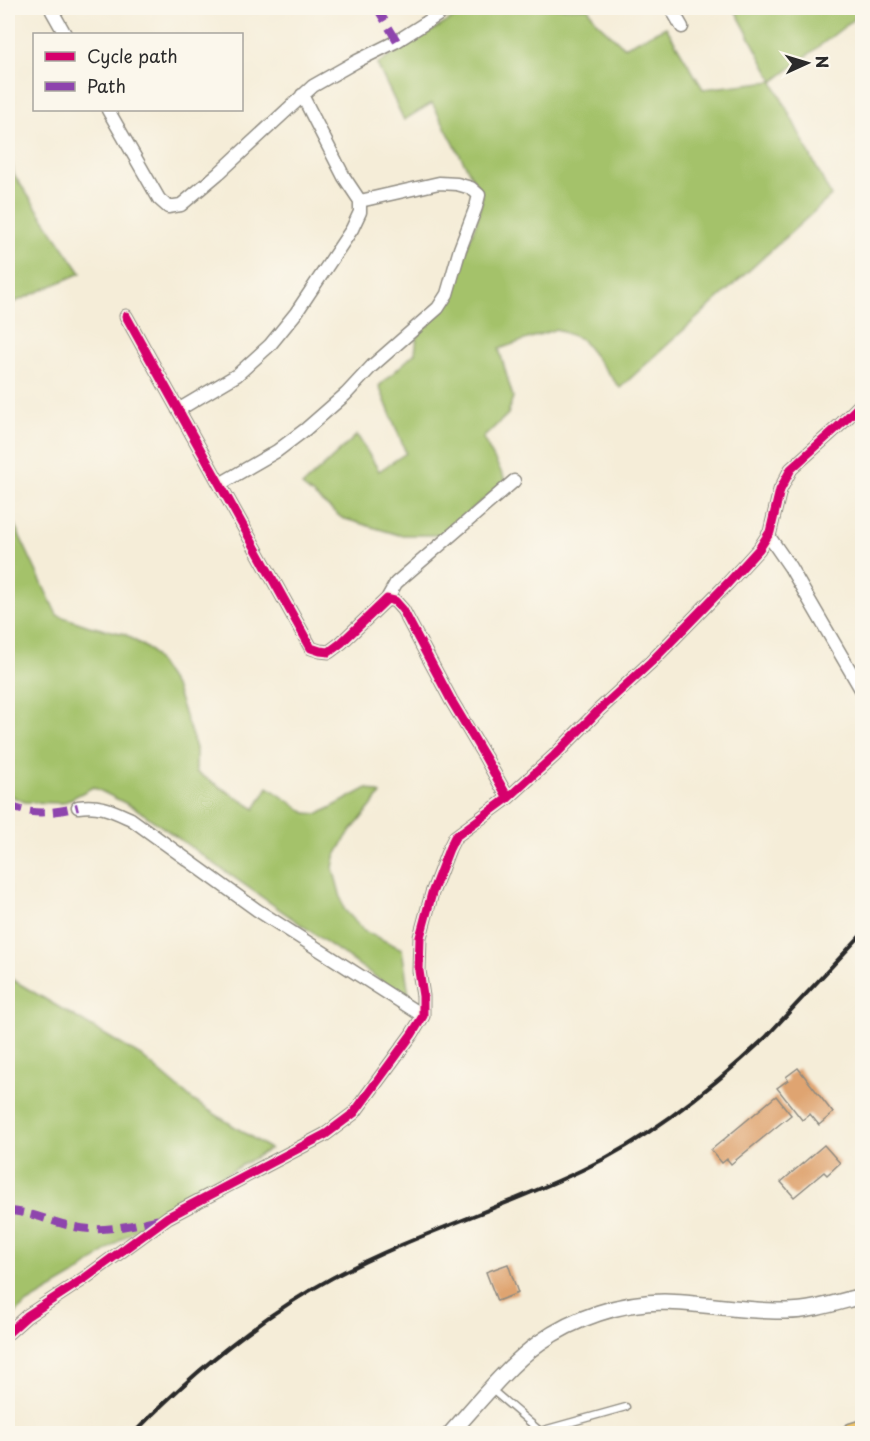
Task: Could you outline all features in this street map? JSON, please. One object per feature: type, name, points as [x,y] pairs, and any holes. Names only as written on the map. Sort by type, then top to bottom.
[{"type":"highway","points":[[852,1434],[862,1431]]},
{"type":"street","points":[[109,111],[159,199],[168,207],[181,205],[313,86],[450,8]]},
{"type":"street","points":[[671,8],[682,27]]},
{"type":"street","points":[[52,11],[64,33]]},
{"type":"street","points":[[178,410],[237,375],[270,345],[296,313],[352,229],[360,212],[360,201],[344,177],[302,95]]},
{"type":"street","points":[[220,484],[277,451],[306,429],[346,394],[372,366],[438,308],[447,294],[479,195],[471,188],[439,183],[360,201]]},
{"type":"street","points":[[126,316],[311,648],[328,652],[341,643],[387,599],[396,583],[514,481]]},
{"type":"street","points":[[8,1333],[27,1316],[85,1278],[168,1217],[326,1134],[354,1113],[423,1016],[419,971],[420,937],[432,893],[455,837],[508,798],[554,756],[728,583],[759,549],[768,535],[780,490],[792,469],[862,403]]},
{"type":"street","points":[[768,535],[790,567],[862,691]]},
{"type":"street","points":[[387,599],[395,602],[403,610],[451,700],[508,798]]},
{"type":"street","points":[[78,807],[92,805],[131,819],[257,909],[423,1016]]},
{"type":"street","points":[[450,1434],[513,1366],[539,1343],[588,1317],[613,1309],[663,1302],[754,1311],[788,1311],[862,1296]]},
{"type":"lane","points":[[491,1389],[540,1431],[626,1407]]},
{"type":"green space","points":[[470,8],[588,8],[596,21],[624,47],[666,27],[703,89],[773,81],[734,8],[862,8],[862,13],[773,82],[831,196],[620,388],[581,339],[556,329],[499,349],[513,397],[508,414],[483,438],[506,481],[441,535],[399,535],[342,518],[302,486],[357,435],[379,471],[406,453],[379,386],[415,353],[417,337],[449,299],[479,214],[482,196],[432,103],[404,120],[377,64]]},
{"type":"green space","points":[[8,143],[14,175],[81,273],[8,305]]},
{"type":"green space","points":[[8,511],[57,615],[89,626],[125,634],[151,651],[176,689],[196,748],[196,772],[255,809],[268,787],[306,813],[319,814],[367,788],[381,794],[347,836],[335,857],[333,868],[344,909],[364,931],[402,949],[410,1001],[135,808],[93,787],[63,803],[25,802],[8,793]]},
{"type":"green space","points":[[8,977],[141,1056],[194,1101],[270,1149],[175,1203],[122,1239],[74,1276],[26,1304],[8,1320]]},
{"type":"building","points":[[798,1068],[833,1113],[819,1125],[810,1114],[802,1120],[777,1088]]},
{"type":"building","points":[[776,1096],[791,1115],[731,1164],[727,1159],[722,1163],[711,1150]]},
{"type":"building","points":[[824,1145],[840,1163],[827,1175],[824,1172],[794,1197],[781,1182]]},
{"type":"building","points":[[508,1264],[518,1293],[497,1301],[486,1272]]},
{"type":"railway","points":[[133,1434],[155,1411],[227,1348],[278,1311],[332,1278],[393,1248],[582,1170],[656,1128],[723,1076],[765,1038],[862,934]]},
{"type":"marked path","points":[[377,8],[397,41]]},
{"type":"marked path","points":[[8,805],[33,812],[60,811],[78,807]]},
{"type":"marked path","points":[[8,1211],[93,1229],[116,1228],[160,1219]]},
{"type":"cycle path","points":[[126,316],[311,648],[329,652],[387,599],[395,601],[403,610],[451,700],[508,798]]},
{"type":"cycle path","points":[[8,1333],[27,1316],[85,1278],[168,1217],[326,1134],[354,1113],[423,1016],[419,971],[420,937],[432,893],[455,837],[508,798],[554,756],[728,583],[759,549],[770,532],[780,490],[791,469],[862,403]]}]
